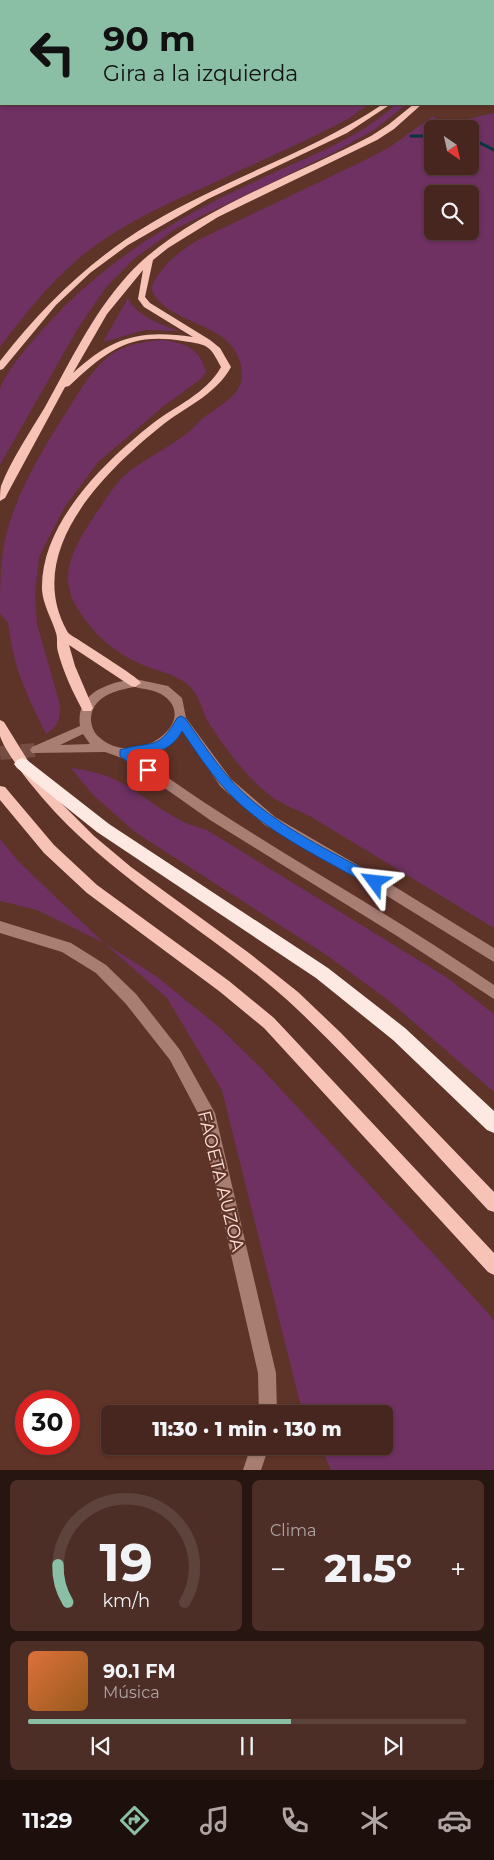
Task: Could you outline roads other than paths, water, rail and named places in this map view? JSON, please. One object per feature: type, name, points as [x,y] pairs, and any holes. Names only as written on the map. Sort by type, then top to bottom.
[{"type":"highway","points":[[22,764],[111,834],[322,973],[399,1034],[494,1124]]},
{"type":"main road","points":[[0,367],[61,296],[93,268],[153,226],[206,197],[329,140],[386,105]]},
{"type":"main road","points":[[0,498],[82,344],[109,302],[136,270],[204,222],[374,138],[391,127],[417,105]]},
{"type":"main road","points":[[87,708],[64,650],[62,634],[48,590],[51,564],[58,540],[81,502],[110,467],[164,418],[221,378],[226,367],[223,358],[207,342],[147,305],[141,297],[150,259]]},
{"type":"main road","points":[[58,391],[98,354],[118,343],[157,334],[207,342]]},
{"type":"main road","points":[[0,375],[12,352]]},
{"type":"main road","points":[[62,634],[101,662],[135,682]]},
{"type":"main road","points":[[0,724],[22,764],[51,802],[104,853],[283,988],[324,1026],[494,1204]]},
{"type":"main road","points":[[0,791],[49,849],[92,890],[224,986],[269,1024],[494,1266]]},
{"type":"street","points":[[372,114],[379,105]]},
{"type":"street","points":[[104,748],[92,739],[86,728],[84,718],[87,708],[94,698],[105,690],[135,682],[161,688],[172,695],[179,704],[181,720],[226,783],[270,821],[392,892],[494,956]]},
{"type":"street","points":[[86,728],[36,750],[104,748],[124,753],[152,750],[165,743],[174,735],[181,720]]},
{"type":"street","points":[[124,753],[224,824],[401,930],[494,993]]},
{"type":"street","name":"FAOETA AUZOA","points":[[0,927],[66,946],[101,969],[131,999],[175,1055],[207,1113],[267,1373],[268,1405]]},
{"type":"street","points":[[252,1470],[257,1455]]},
{"type":"waterway","points":[[411,136],[424,136]]},
{"type":"waterway","points":[[479,142],[494,150]]},
{"type":"tunnel","points":[[0,753],[36,750]]}]
